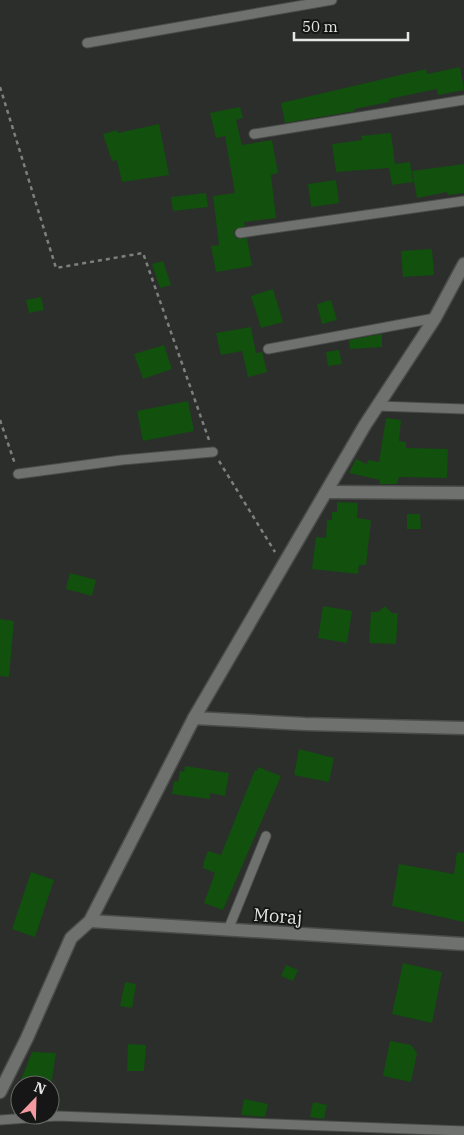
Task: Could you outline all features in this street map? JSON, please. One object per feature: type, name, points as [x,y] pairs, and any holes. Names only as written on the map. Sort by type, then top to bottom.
[{"type":"street","points":[[0,1092],[27,1038],[70,938],[90,921],[194,718],[377,406],[435,318],[464,264]]},
{"type":"street","points":[[327,492],[464,493]]},
{"type":"street","points":[[194,718],[305,724],[464,728]]},
{"type":"street","name":"Moraj","points":[[90,921],[464,944]]},
{"type":"lane","points":[[86,43],[332,0]]},
{"type":"lane","points":[[254,134],[464,100]]},
{"type":"lane","points":[[240,233],[464,201]]},
{"type":"lane","points":[[268,349],[435,318]]},
{"type":"lane","points":[[377,406],[464,409]]},
{"type":"lane","points":[[18,474],[122,460],[213,452]]},
{"type":"lane","points":[[228,930],[266,836]]},
{"type":"lane","points":[[0,1120],[57,1116],[464,1131]]},
{"type":"path","points":[[0,87],[56,268],[143,253],[213,452],[283,566]]},
{"type":"path","points":[[0,420],[18,474]]},
{"type":"building","points":[[460,67],[464,90],[438,95],[437,89],[389,99],[389,102],[354,109],[355,111],[285,123],[281,103],[426,69],[427,74]]},
{"type":"building","points":[[240,107],[243,118],[236,120],[242,145],[272,140],[278,173],[271,175],[276,218],[244,222],[245,226],[234,230],[237,239],[247,238],[252,266],[216,272],[211,246],[219,245],[213,196],[235,193],[225,136],[216,138],[210,113]]},
{"type":"building","points":[[159,124],[169,175],[122,182],[117,160],[112,161],[103,134],[117,130],[118,133]]},
{"type":"building","points":[[391,133],[395,164],[410,162],[413,182],[392,185],[389,168],[336,172],[332,144],[362,140],[361,136]]},
{"type":"building","points":[[464,164],[464,193],[448,195],[447,192],[417,198],[412,171]]},
{"type":"building","points":[[336,180],[339,203],[311,207],[308,184]]},
{"type":"building","points":[[206,193],[208,207],[173,211],[171,197]]},
{"type":"building","points":[[432,249],[434,275],[403,277],[401,251]]},
{"type":"building","points":[[163,261],[171,285],[160,288],[152,264]]},
{"type":"building","points":[[273,289],[283,322],[261,328],[251,296]]},
{"type":"building","points":[[41,297],[44,310],[29,313],[26,300]]},
{"type":"building","points":[[331,300],[337,320],[322,324],[317,304]]},
{"type":"building","points":[[251,327],[256,353],[262,352],[267,372],[248,377],[242,351],[221,355],[216,333]]},
{"type":"building","points":[[382,334],[382,347],[350,349],[349,340]]},
{"type":"building","points":[[164,345],[172,369],[143,379],[134,354]]},
{"type":"building","points":[[339,350],[342,364],[328,366],[326,352]]},
{"type":"building","points":[[188,401],[194,431],[143,441],[137,411]]},
{"type":"building","points":[[386,418],[401,420],[399,441],[406,442],[406,448],[448,449],[447,478],[399,477],[397,484],[379,484],[380,480],[349,473],[356,459],[367,464],[368,460],[379,462]]},
{"type":"building","points":[[337,502],[358,503],[357,518],[371,520],[366,565],[359,565],[358,574],[312,569],[316,537],[326,538],[327,520],[332,520],[332,512],[337,512]]},
{"type":"building","points":[[407,514],[420,514],[421,529],[407,529]]},
{"type":"building","points":[[70,573],[96,580],[92,596],[66,589]]},
{"type":"building","points":[[323,606],[352,611],[347,643],[318,638]]},
{"type":"building","points":[[385,606],[392,613],[398,613],[396,644],[369,643],[371,612],[378,612]]},
{"type":"building","points":[[0,619],[14,621],[9,677],[0,676]]},
{"type":"building","points":[[299,749],[334,758],[329,782],[294,775]]},
{"type":"building","points":[[185,766],[229,773],[225,796],[210,793],[210,799],[172,794],[174,781],[178,782],[180,771],[184,772]]},
{"type":"building","points":[[258,767],[281,776],[223,910],[204,903],[215,873],[203,868],[204,861],[208,851],[221,855],[255,770],[257,771]]},
{"type":"building","points":[[457,852],[464,853],[464,922],[392,906],[399,864],[454,874]]},
{"type":"building","points":[[31,872],[54,880],[35,937],[12,929]]},
{"type":"building","points":[[403,963],[442,972],[432,1023],[392,1014]]},
{"type":"building","points":[[286,965],[298,970],[293,981],[281,976]]},
{"type":"building","points":[[125,982],[136,984],[132,1008],[120,1006]]},
{"type":"building","points":[[390,1041],[411,1045],[417,1053],[411,1082],[383,1076]]},
{"type":"building","points":[[128,1044],[146,1045],[144,1071],[127,1071]]},
{"type":"building","points":[[32,1052],[56,1053],[53,1075],[23,1075]]},
{"type":"building","points":[[244,1099],[268,1104],[265,1117],[241,1115]]},
{"type":"building","points":[[313,1102],[327,1105],[324,1119],[310,1117]]}]
